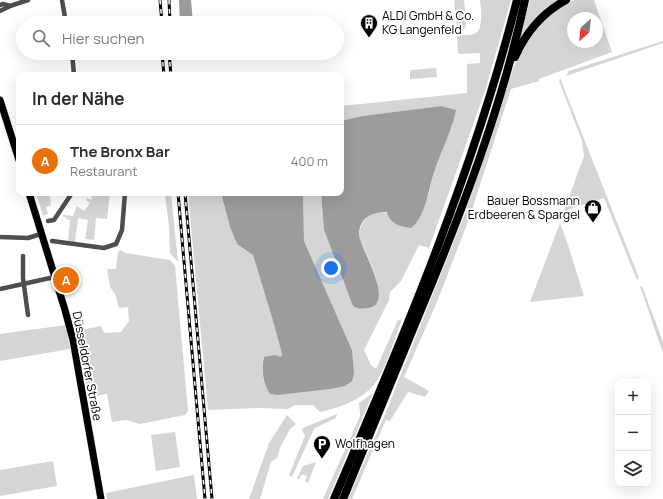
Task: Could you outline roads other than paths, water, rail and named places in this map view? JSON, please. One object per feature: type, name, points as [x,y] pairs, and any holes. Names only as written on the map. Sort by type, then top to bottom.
[{"type":"highway","points":[[334,499],[432,265],[468,165],[491,93],[517,0]]},
{"type":"highway","points":[[343,499],[447,245],[477,167],[520,26],[525,0]]},
{"type":"highway","points":[[503,85],[521,44],[528,33],[546,13],[566,0]]},
{"type":"main road","points":[[0,100],[16,151]]},
{"type":"main road","name":"Düsseldorfer Straße","points":[[30,196],[73,340],[100,499]]},
{"type":"street","points":[[0,12],[10,6],[28,0]]},
{"type":"street","points":[[62,0],[65,16]]},
{"type":"street","points":[[0,5],[3,4],[10,6]]},
{"type":"street","points":[[73,60],[74,72]]},
{"type":"street","points":[[48,221],[54,220],[70,196]]},
{"type":"street","points":[[52,242],[104,248],[116,244],[122,230],[125,196]]},
{"type":"street","points":[[0,237],[28,238],[41,234]]},
{"type":"street","points":[[23,256],[23,278],[28,315]]},
{"type":"street","points":[[0,289],[50,278]]},
{"type":"railway","points":[[160,0],[161,16]]},
{"type":"railway","points":[[169,0],[170,16]]},
{"type":"railway","points":[[163,60],[164,72]]},
{"type":"railway","points":[[170,60],[171,72]]},
{"type":"railway","points":[[178,196],[205,499]]},
{"type":"railway","points":[[185,196],[212,499]]},
{"type":"place","name":"ALDI GmbH & Co. KG Langenfeld","points":[[369,38]]},
{"type":"place","name":"Bauer Bossmann Erdbeeren & Spargel","points":[[593,223]]},
{"type":"place","name":"The Bronx Bar","points":[[66,280]]},
{"type":"place","name":"Wolfhagen","points":[[322,459]]}]
